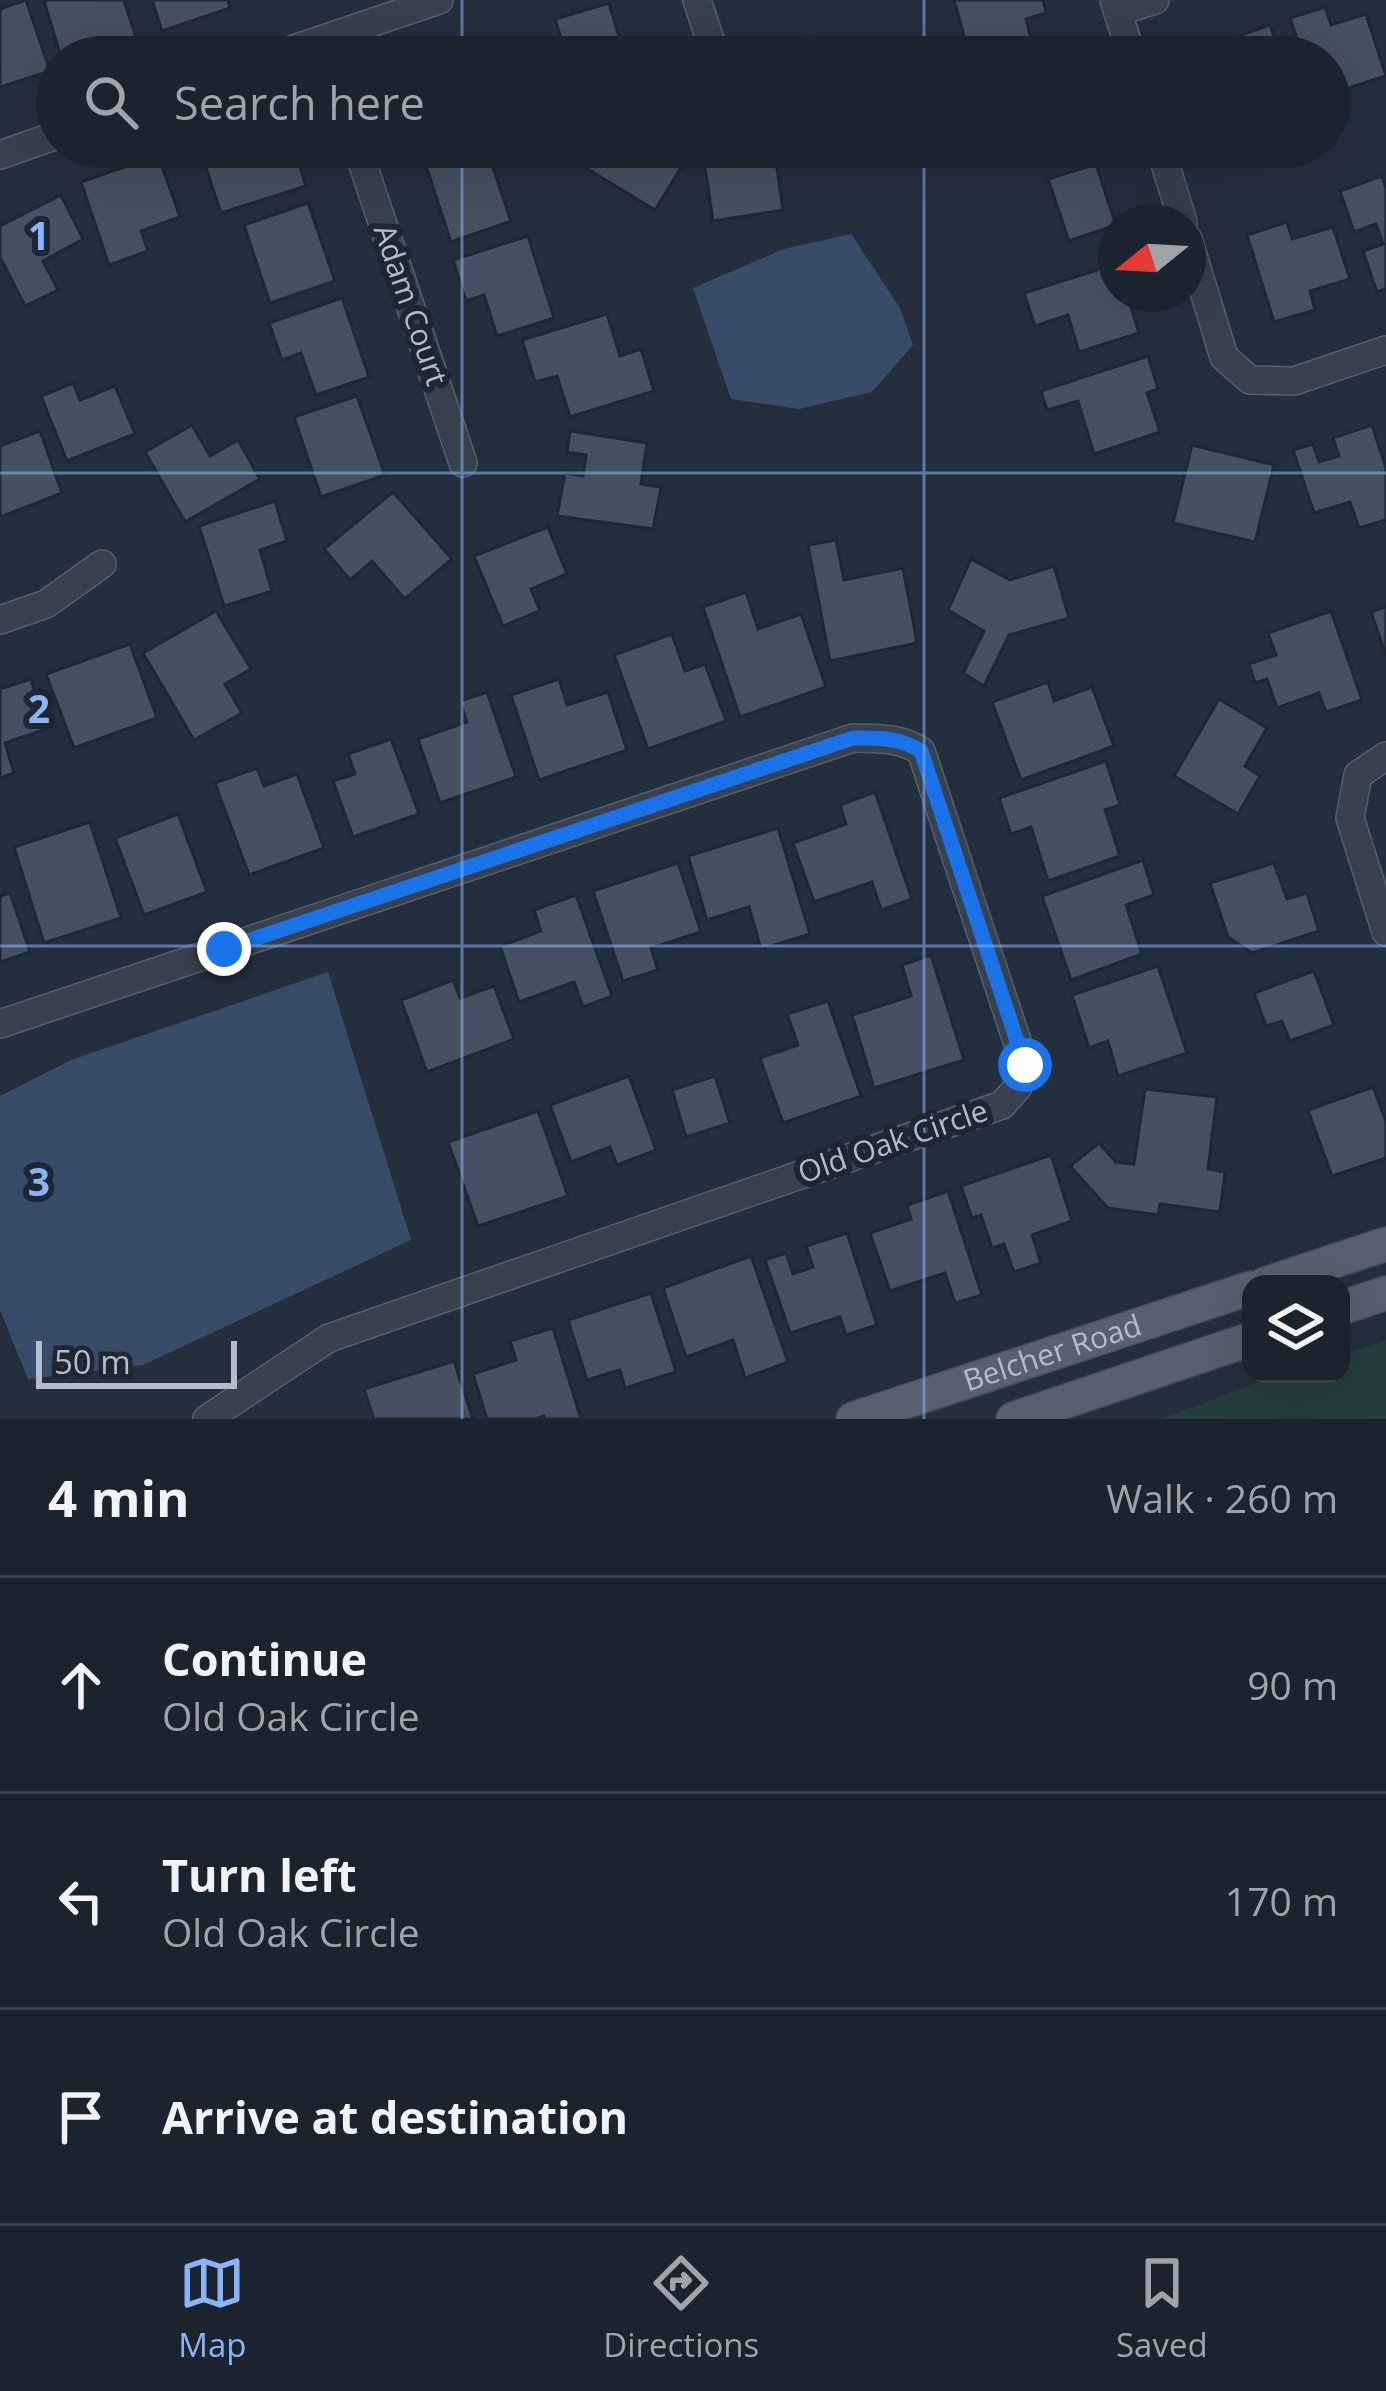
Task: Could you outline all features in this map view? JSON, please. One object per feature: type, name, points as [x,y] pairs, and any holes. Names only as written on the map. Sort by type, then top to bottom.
[{"type":"main road","points":[[1291,1275],[1386,1244]]},
{"type":"main road","name":"Belcher Road","points":[[853,1419],[1242,1291]]},
{"type":"main road","points":[[1350,1305],[1386,1293]]},
{"type":"main road","name":"Belcher Road","points":[[1012,1419],[1242,1342]]},
{"type":"street","points":[[353,36],[440,0]]},
{"type":"street","points":[[697,0],[709,36]]},
{"type":"street","points":[[1125,36],[1116,6],[1155,0]]},
{"type":"street","points":[[0,155],[36,142]]},
{"type":"street","name":"Adam Court","points":[[364,168],[463,463]]},
{"type":"street","points":[[1166,168],[1177,204]]},
{"type":"street","points":[[1206,298],[1224,357],[1250,380],[1294,381],[1386,350]]},
{"type":"street","points":[[0,620],[46,604],[102,564]]},
{"type":"street","name":"Old Oak Circle","points":[[0,1024],[853,738],[892,739],[921,751],[1025,1065],[1018,1087],[1002,1105],[329,1338],[207,1419]]},
{"type":"street","points":[[1386,756],[1358,775],[1350,818],[1386,932]]},
{"type":"green space","points":[[1386,1340],[1386,1419],[1160,1419],[1258,1383],[1350,1383],[1350,1352]]},
{"type":"water","points":[[851,234],[900,308],[913,345],[872,392],[799,409],[731,399],[693,288],[784,249]]},
{"type":"water","points":[[328,972],[411,1240],[143,1365],[28,1379],[0,1310],[0,1096],[71,1060]]},
{"type":"building","points":[[26,0],[38,36],[36,75],[0,87],[0,9]]},
{"type":"building","points":[[124,0],[135,36],[55,36],[44,1]]},
{"type":"building","points":[[152,0],[228,0],[230,8],[162,31]]},
{"type":"building","points":[[954,0],[1043,0],[1046,13],[1026,19],[1031,36],[964,36]]},
{"type":"building","points":[[609,3],[619,36],[560,36],[555,19]]},
{"type":"building","points":[[1325,7],[1331,25],[1366,14],[1386,76],[1350,87],[1350,36],[1296,36],[1290,18]]},
{"type":"building","points":[[1270,25],[1274,36],[1238,36]]},
{"type":"building","points":[[121,168],[163,168],[180,217],[141,231],[148,251],[109,265],[81,182]]},
{"type":"building","points":[[206,168],[300,168],[306,186],[221,213]]},
{"type":"building","points":[[427,168],[493,168],[511,221],[451,242]]},
{"type":"building","points":[[586,168],[681,168],[655,210]]},
{"type":"building","points":[[705,168],[777,168],[783,210],[713,221]]},
{"type":"building","points":[[1097,168],[1109,204],[1098,204],[1098,231],[1069,241],[1048,179]]},
{"type":"building","points":[[1382,176],[1386,289],[1377,292],[1363,251],[1383,244],[1376,224],[1354,232],[1340,191]]},
{"type":"building","points":[[61,195],[83,239],[43,261],[58,290],[25,306],[0,257],[0,226]]},
{"type":"building","points":[[308,203],[335,281],[270,303],[244,225]]},
{"type":"building","points":[[1287,222],[1292,239],[1333,227],[1350,279],[1310,291],[1315,310],[1274,322],[1247,235]]},
{"type":"building","points":[[528,236],[554,318],[497,336],[484,295],[466,301],[453,260]]},
{"type":"building","points":[[1098,270],[1098,312],[1133,312],[1139,333],[1079,352],[1068,315],[1035,326],[1024,293]]},
{"type":"building","points":[[342,298],[369,377],[316,395],[301,353],[282,360],[269,323]]},
{"type":"building","points":[[607,314],[620,356],[641,349],[654,391],[570,417],[557,376],[535,382],[522,340]]},
{"type":"building","points":[[1148,356],[1158,389],[1147,393],[1160,432],[1094,454],[1078,401],[1047,410],[1041,391]]},
{"type":"building","points":[[73,383],[80,400],[115,386],[135,434],[67,461],[41,396]]},
{"type":"building","points":[[357,396],[385,475],[321,497],[294,417]]},
{"type":"building","points":[[192,425],[210,456],[238,440],[260,479],[185,522],[145,452]]},
{"type":"building","points":[[1372,425],[1386,468],[1386,520],[1359,528],[1350,502],[1314,513],[1293,450],[1313,444],[1319,462],[1339,456],[1333,438]]},
{"type":"building","points":[[40,431],[62,493],[0,517],[0,446]]},
{"type":"building","points":[[570,431],[647,443],[641,484],[661,487],[653,529],[557,516],[565,473],[583,476],[586,455],[567,452]]},
{"type":"building","points":[[1192,445],[1274,465],[1255,542],[1173,523]]},
{"type":"building","points":[[393,492],[452,559],[405,599],[372,561],[350,580],[324,549]]},
{"type":"building","points":[[275,501],[287,541],[260,550],[272,591],[224,606],[199,526]]},
{"type":"building","points":[[548,527],[567,574],[531,589],[540,611],[503,626],[474,556]]},
{"type":"building","points":[[836,540],[844,580],[903,568],[917,643],[830,661],[808,545]]},
{"type":"building","points":[[971,559],[1010,580],[1054,566],[1069,618],[1009,635],[984,686],[963,673],[984,631],[948,610]]},
{"type":"building","points":[[746,592],[758,629],[801,614],[826,687],[740,717],[703,607]]},
{"type":"building","points":[[1386,607],[1386,656],[1371,612]]},
{"type":"building","points":[[216,611],[251,669],[225,684],[242,713],[194,740],[143,653]]},
{"type":"building","points":[[1331,611],[1362,700],[1326,712],[1319,693],[1277,708],[1267,679],[1255,683],[1249,664],[1276,655],[1268,633]]},
{"type":"building","points":[[672,634],[685,671],[705,664],[726,721],[648,749],[614,655]]},
{"type":"building","points":[[130,644],[157,718],[74,748],[46,674]]},
{"type":"building","points":[[31,679],[46,729],[5,743],[14,773],[0,778],[0,689]]},
{"type":"building","points":[[559,679],[567,705],[608,692],[627,750],[539,780],[511,695]]},
{"type":"building","points":[[1048,682],[1054,701],[1092,687],[1114,746],[1021,780],[992,702]]},
{"type":"building","points":[[487,692],[516,777],[440,803],[418,739],[467,722],[460,701]]},
{"type":"building","points":[[1219,699],[1267,728],[1245,766],[1260,776],[1238,814],[1174,776]]},
{"type":"building","points":[[391,739],[419,814],[353,837],[333,781],[355,774],[348,754]]},
{"type":"building","points":[[1106,761],[1120,805],[1105,810],[1120,856],[1048,881],[1031,827],[1011,834],[999,798]]},
{"type":"building","points":[[257,768],[264,786],[297,774],[324,848],[249,875],[215,783]]},
{"type":"building","points":[[875,792],[912,899],[881,910],[872,882],[814,902],[793,843],[846,824],[840,805]]},
{"type":"building","points":[[178,814],[207,892],[144,915],[115,838]]},
{"type":"building","points":[[90,822],[121,918],[44,943],[14,847]]},
{"type":"building","points":[[778,828],[810,934],[761,949],[749,907],[707,920],[688,856]]},
{"type":"building","points":[[1143,860],[1154,895],[1126,905],[1142,954],[1071,980],[1042,896]]},
{"type":"building","points":[[678,863],[701,932],[651,948],[658,970],[623,981],[593,891]]},
{"type":"building","points":[[1274,863],[1287,899],[1307,893],[1319,931],[1252,953],[1228,937],[1210,883]]},
{"type":"building","points":[[10,893],[30,952],[0,962],[0,896]]},
{"type":"building","points":[[576,895],[612,996],[583,1007],[574,982],[519,1002],[500,946],[541,931],[534,910]]},
{"type":"building","points":[[931,955],[964,1060],[874,1088],[852,1015],[911,996],[902,965]]},
{"type":"building","points":[[1158,966],[1187,1053],[1118,1076],[1108,1041],[1089,1048],[1072,995]]},
{"type":"building","points":[[1314,971],[1334,1025],[1290,1041],[1282,1021],[1266,1026],[1254,993]]},
{"type":"building","points":[[453,980],[460,998],[494,986],[514,1039],[427,1072],[401,1000]]},
{"type":"building","points":[[828,1001],[861,1096],[783,1123],[760,1058],[798,1045],[787,1014]]},
{"type":"building","points":[[629,1076],[656,1150],[617,1165],[610,1147],[571,1162],[550,1105]]},
{"type":"building","points":[[715,1076],[730,1123],[686,1137],[672,1090]]},
{"type":"building","points":[[1373,1087],[1386,1121],[1386,1158],[1332,1176],[1308,1110]]},
{"type":"building","points":[[1145,1089],[1217,1097],[1208,1169],[1225,1172],[1220,1212],[1160,1204],[1158,1215],[1108,1208],[1070,1166],[1099,1143],[1116,1162],[1134,1164]]},
{"type":"building","points":[[538,1111],[568,1196],[478,1226],[448,1142]]},
{"type":"building","points":[[1051,1155],[1072,1221],[1032,1235],[1041,1263],[1014,1272],[1004,1244],[992,1248],[981,1215],[972,1218],[961,1186]]},
{"type":"building","points":[[948,1191],[982,1295],[955,1303],[945,1273],[890,1291],[870,1233],[911,1219],[907,1205]]},
{"type":"building","points":[[847,1233],[877,1325],[846,1335],[840,1317],[790,1333],[765,1260],[786,1253],[793,1274],[813,1267],[806,1246]]},
{"type":"building","points":[[751,1256],[788,1362],[745,1378],[733,1340],[686,1357],[663,1288]]},
{"type":"building","points":[[651,1293],[676,1372],[625,1388],[620,1370],[587,1380],[568,1320]]},
{"type":"building","points":[[553,1328],[581,1419],[487,1419],[473,1374],[516,1360],[510,1341]]},
{"type":"building","points":[[454,1361],[473,1419],[374,1419],[364,1389]]},
{"type":"route","points":[[224,949],[853,738],[892,739],[921,751],[1025,1065]]}]
